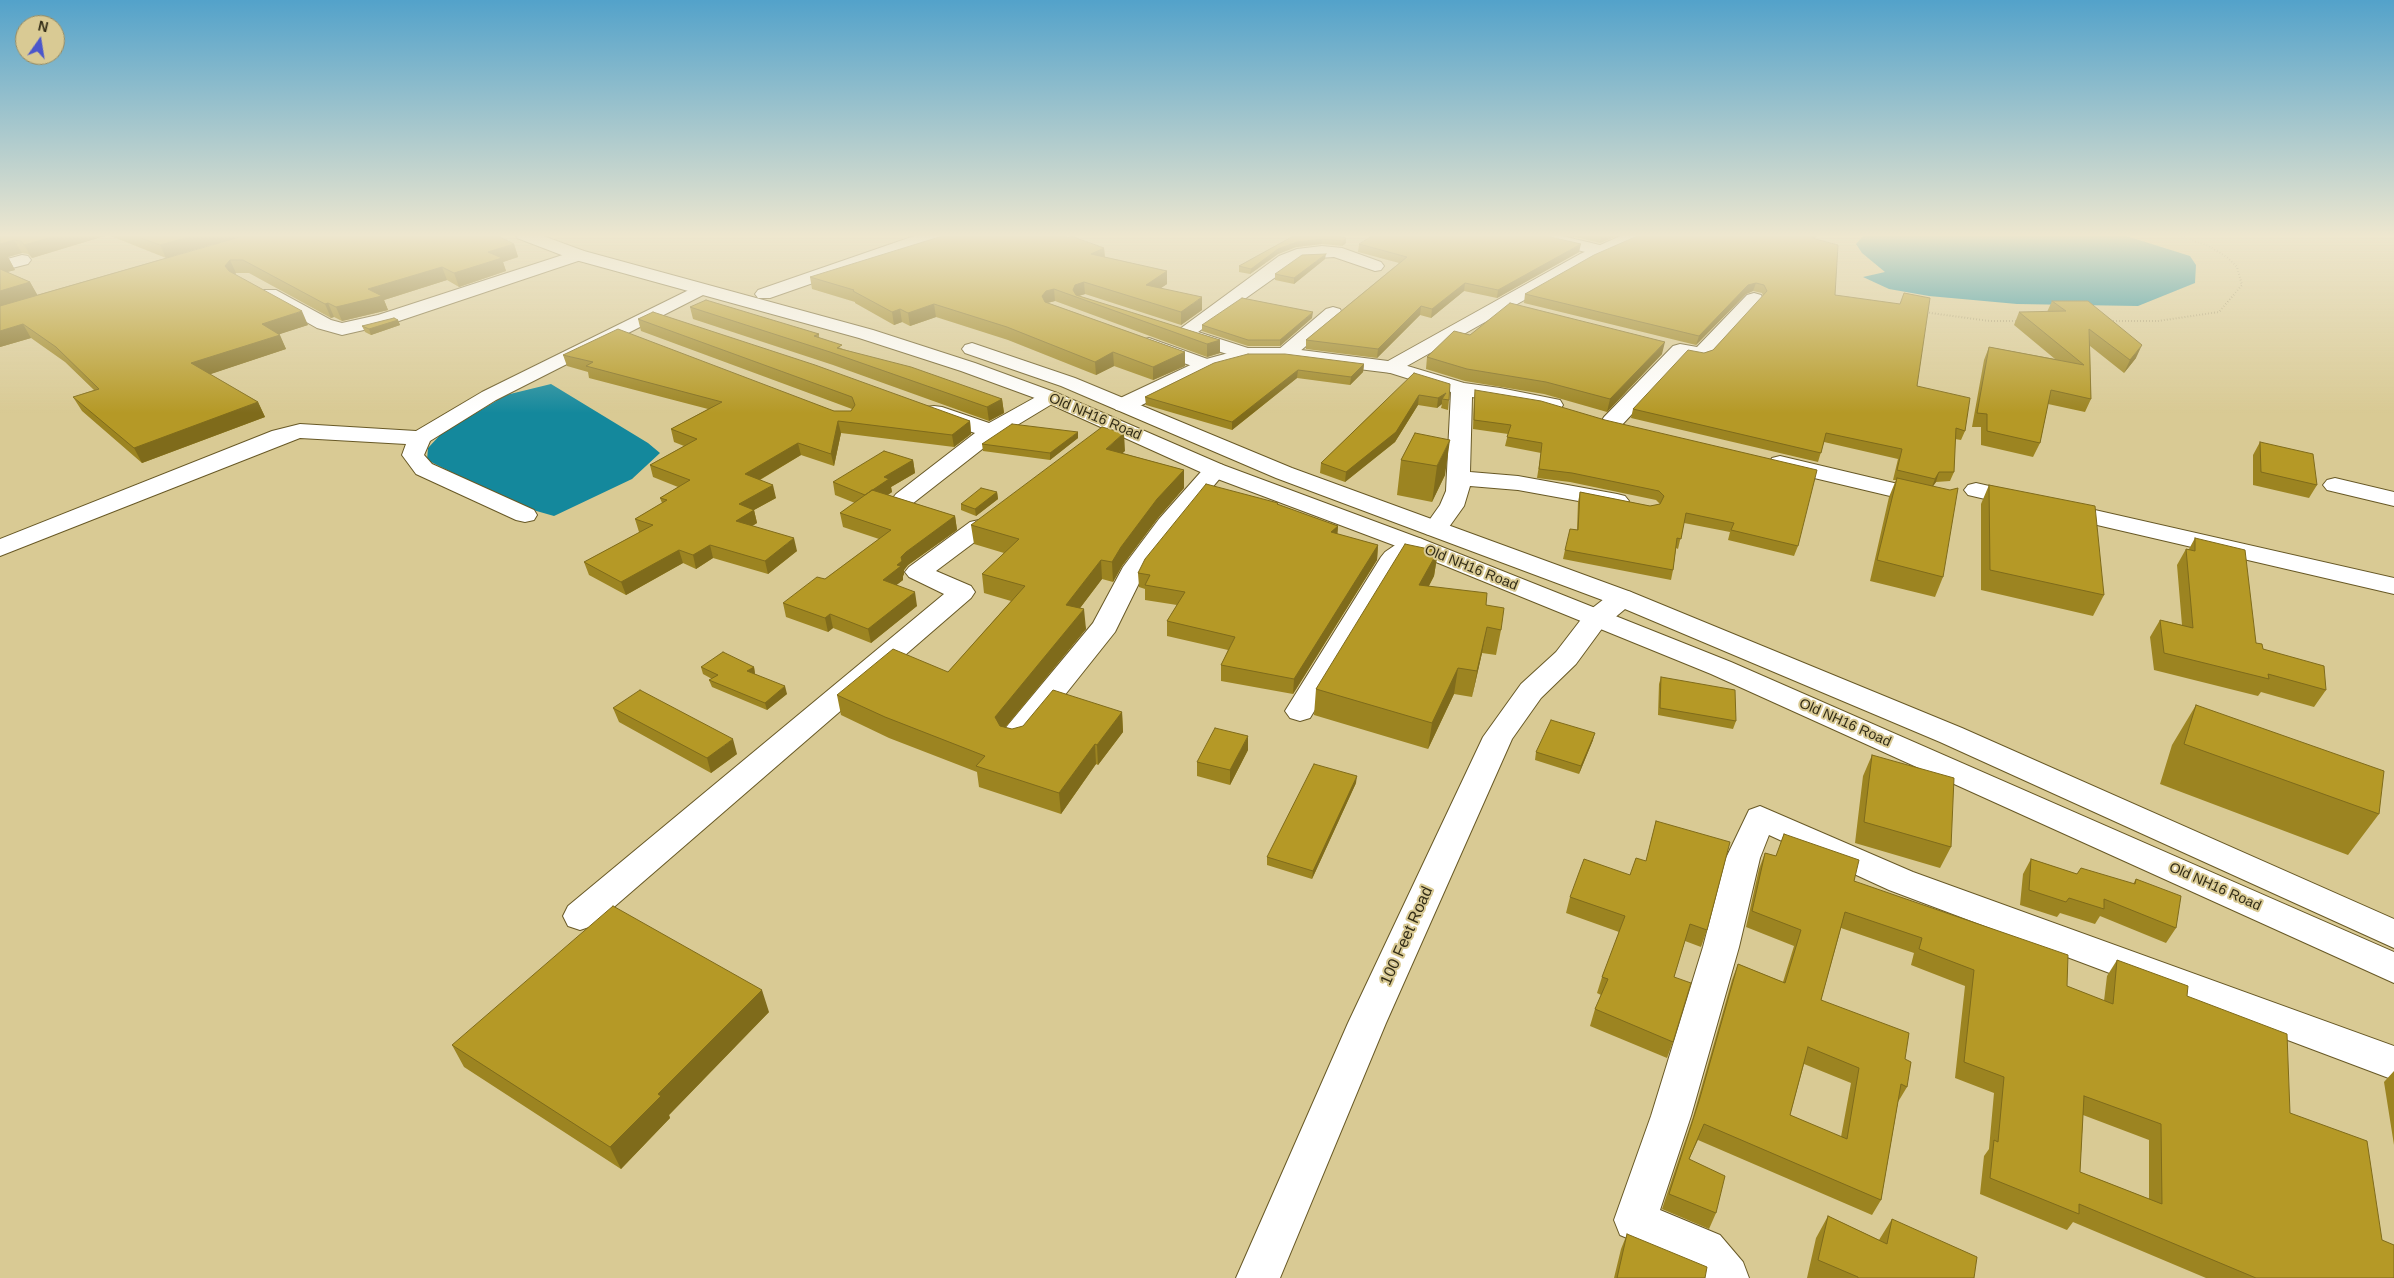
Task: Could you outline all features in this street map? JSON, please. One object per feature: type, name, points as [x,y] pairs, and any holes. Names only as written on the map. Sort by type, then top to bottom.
[{"type":"street","points":[[269,294],[324,324],[342,329],[383,320],[462,294]]},
{"type":"street","points":[[525,515],[424,469],[413,455],[420,438],[489,396],[692,294]]},
{"type":"street","name":"Old NH16 Road","points":[[713,294],[866,334],[968,367],[1050,398],[1119,415],[1284,473],[1424,536],[1609,608],[1950,735],[2394,934]]},
{"type":"street","name":"Old NH16 Road","points":[[764,294],[954,343],[1068,382],[1119,415],[1215,470],[1424,536]]},
{"type":"street","points":[[1232,294],[1174,331],[1247,354]]},
{"type":"street","points":[[1391,366],[1522,294]]},
{"type":"street","points":[[1639,429],[1604,420],[1670,348],[1702,354],[1754,300]]},
{"type":"street","points":[[1501,305],[1529,312]]},
{"type":"street","points":[[1285,354],[1333,313]]},
{"type":"street","points":[[653,314],[680,323]]},
{"type":"street","points":[[619,331],[646,341]]},
{"type":"street","points":[[1135,338],[1206,365]]},
{"type":"street","points":[[1090,443],[1119,415],[1206,365],[1247,354],[1285,354],[1391,366],[1462,389],[1544,402],[1569,410]]},
{"type":"street","points":[[1300,711],[1394,556],[1424,536],[1452,506],[1458,491],[1462,389]]},
{"type":"street","points":[[580,916],[962,592],[918,572],[987,521],[941,513],[904,499],[991,431],[1050,398]]},
{"type":"street","points":[[916,405],[991,431]]},
{"type":"street","points":[[0,548],[280,436],[300,431],[318,430],[420,438]]},
{"type":"street","points":[[1759,458],[1942,501],[1944,489]]},
{"type":"street","points":[[1014,738],[1105,626],[1132,572],[1168,524],[1215,470]]},
{"type":"street","points":[[1458,478],[1552,488],[1638,505]]},
{"type":"street","points":[[2335,485],[2394,498]]},
{"type":"street","points":[[1976,490],[2394,586]]},
{"type":"street","name":"Old NH16 Road","points":[[1609,608],[1730,672],[2394,968]]},
{"type":"street","name":"100 Feet Road","points":[[1258,1278],[1367,1023],[1498,736],[1531,691],[1566,658],[1609,608]]},
{"type":"street","points":[[1727,1278],[1705,1250],[1635,1220],[1672,1116],[1721,947],[1743,858],[1760,818],[1902,881],[2394,1063]]},
{"type":"path","points":[[2107,321],[2158,321],[2220,312],[2235,294]]},
{"type":"path","points":[[1917,311],[1990,321],[2019,321]]},
{"type":"water","points":[[1916,294],[2169,294],[2138,306],[2017,304]]},
{"type":"water","points":[[551,384],[648,443],[660,453],[632,479],[554,516],[519,506],[427,460],[428,448],[441,434],[506,395]]},
{"type":"building","points":[[43,294],[270,294],[302,311],[262,324],[280,335],[191,363],[258,402],[134,448],[73,397],[99,389],[56,347],[23,324],[0,331],[0,306]]},
{"type":"building","points":[[306,294],[377,294],[382,296],[336,307],[328,303],[325,304]]},
{"type":"building","points":[[858,294],[1044,294],[1042,296],[1045,302],[1185,352],[1153,367],[1113,352],[1095,362],[1007,327],[934,304],[908,313],[900,309],[892,312]]},
{"type":"building","points":[[1067,294],[1075,294],[1220,340],[1207,344]]},
{"type":"building","points":[[1122,294],[1186,294],[1202,297],[1181,312]]},
{"type":"building","points":[[1362,294],[1451,294],[1432,309],[1421,306],[1378,349],[1306,340]]},
{"type":"building","points":[[1526,294],[1740,294],[1699,336]]},
{"type":"building","points":[[1765,294],[1835,294],[1900,304],[1904,294],[1930,298],[1917,386],[1970,398],[1965,431],[1956,428],[1954,472],[1939,472],[1935,479],[1897,470],[1902,449],[1826,433],[1821,453],[1633,409],[1688,350],[1704,353],[1713,350]]},
{"type":"building","points":[[1242,298],[1313,312],[1280,340],[1248,340],[1202,325]]},
{"type":"building","points":[[706,300],[819,334],[814,336],[842,345],[837,348],[911,367],[1002,399],[987,407],[830,352],[690,307]]},
{"type":"building","points":[[2052,301],[2088,301],[2142,345],[2130,360],[2089,329],[2091,399],[2051,390],[2040,443],[1987,431],[1987,414],[1977,413],[1989,347],[2084,365],[2019,312],[2066,311]]},
{"type":"building","points":[[1510,303],[1665,342],[1610,399],[1546,382],[1467,369],[1427,357],[1454,331],[1470,335]]},
{"type":"building","points":[[653,312],[815,365],[970,421],[952,435],[838,421],[831,454],[798,443],[745,474],[773,485],[739,504],[754,510],[736,521],[794,538],[765,561],[710,545],[693,555],[679,550],[621,582],[584,562],[653,525],[635,519],[667,500],[660,498],[690,480],[650,465],[697,439],[671,429],[722,402],[586,366],[593,362],[563,355],[618,329],[834,411],[851,411],[855,405],[852,397],[638,319]]},
{"type":"building","points":[[394,318],[398,320],[369,329],[362,326]]},
{"type":"building","points":[[1248,354],[1285,354],[1364,364],[1351,377],[1298,370],[1232,422],[1145,397],[1214,363]]},
{"type":"building","points":[[1414,373],[1450,384],[1449,400],[1442,399],[1446,393],[1438,398],[1419,395],[1396,432],[1346,472],[1321,463]]},
{"type":"building","points":[[1475,390],[1541,401],[1605,420],[1817,470],[1798,546],[1731,530],[1734,523],[1686,513],[1681,539],[1677,538],[1673,570],[1565,550],[1570,529],[1578,530],[1580,492],[1650,506],[1660,504],[1664,496],[1659,491],[1572,473],[1539,469],[1542,443],[1507,437],[1511,425],[1474,420]]},
{"type":"building","points":[[1012,424],[1078,432],[1050,453],[982,444]]},
{"type":"building","points":[[1102,427],[1124,433],[1106,449],[1184,470],[1157,499],[1112,562],[1101,560],[1066,605],[1084,609],[995,717],[1000,726],[1012,729],[1023,726],[1053,690],[1122,712],[1097,745],[1095,744],[1059,793],[976,766],[985,756],[885,717],[837,695],[893,649],[948,672],[1025,586],[982,574],[1019,539],[971,525]]},
{"type":"building","points":[[1415,433],[1450,440],[1437,466],[1401,460]]},
{"type":"building","points":[[2260,442],[2313,454],[2317,485],[2261,472]]},
{"type":"building","points":[[884,451],[913,460],[884,477],[889,479],[865,495],[833,482]]},
{"type":"building","points":[[1897,478],[1950,490],[1958,488],[1943,577],[1877,560]]},
{"type":"building","points":[[1206,484],[1278,503],[1338,526],[1331,532],[1378,545],[1294,679],[1221,665],[1235,637],[1167,621],[1185,592],[1145,585],[1150,575],[1138,573],[1145,559]]},
{"type":"building","points":[[1989,485],[2095,506],[2104,595],[1990,570]]},
{"type":"building","points":[[981,488],[997,492],[975,509],[961,504]]},
{"type":"building","points":[[872,490],[955,516],[906,552],[901,557],[902,561],[897,565],[901,566],[883,580],[915,592],[868,629],[830,614],[825,618],[783,603],[817,577],[825,579],[891,530],[840,513]]},
{"type":"building","points":[[2195,538],[2245,550],[2256,643],[2262,644],[2263,649],[2324,666],[2326,690],[2268,674],[2269,679],[2164,653],[2160,620],[2193,628],[2186,549],[2195,551]]},
{"type":"building","points":[[1405,544],[1438,551],[1419,585],[1487,593],[1486,605],[1504,608],[1501,630],[1487,627],[1477,671],[1458,668],[1432,723],[1316,689]]},
{"type":"building","points":[[723,652],[754,667],[747,671],[785,686],[765,703],[709,680],[718,675],[701,667]]},
{"type":"building","points":[[1661,677],[1735,690],[1736,721],[1660,708]]},
{"type":"building","points":[[640,690],[733,739],[707,758],[613,708]]},
{"type":"building","points":[[2196,705],[2384,771],[2379,814],[2184,744]]},
{"type":"building","points":[[1551,720],[1595,733],[1581,766],[1536,752]]},
{"type":"building","points":[[1215,728],[1248,736],[1230,770],[1197,762]]},
{"type":"building","points":[[1872,755],[1954,778],[1951,847],[1864,822]]},
{"type":"building","points":[[1314,764],[1357,776],[1313,871],[1267,857]]},
{"type":"building","points":[[1656,821],[1730,842],[1707,930],[1690,924],[1674,977],[1691,983],[1673,1042],[1595,1009],[1608,979],[1602,977],[1625,916],[1570,897],[1584,859],[1630,875],[1636,858],[1646,861]]},
{"type":"building","points":[[1784,834],[1859,860],[1854,881],[2068,955],[2067,986],[2113,1004],[2117,960],[2188,986],[2187,996],[2287,1034],[2290,1113],[2367,1141],[2382,1240],[2394,1245],[2394,1278],[2256,1278],[2079,1204],[2079,1214],[1990,1178],[1994,1140],[1998,1142],[2004,1077],[1964,1062],[1974,970],[1919,949],[1922,938],[1845,912],[1821,1000],[1909,1033],[1905,1059],[1911,1062],[1907,1087],[1901,1084],[1881,1200],[1704,1124],[1689,1159],[1725,1176],[1716,1213],[1669,1194],[1699,1101],[1738,964],[1785,983],[1801,930],[1752,911],[1765,853],[1776,856]],"holes":[[[1808,1047],[1859,1068],[1847,1139],[1790,1115]],[[2084,1096],[2161,1124],[2162,1204],[2080,1172]]]},
{"type":"building","points":[[2031,859],[2077,874],[2081,868],[2135,884],[2136,879],[2181,896],[2176,928],[2104,899],[2104,909],[2069,898],[2066,902],[2029,890]]},
{"type":"building","points":[[613,906],[762,990],[658,1094],[661,1096],[610,1147],[452,1045]]},
{"type":"building","points":[[1828,1216],[1887,1244],[1892,1219],[1977,1257],[1974,1278],[1858,1278],[1818,1260]]},
{"type":"building","points":[[1627,1234],[1707,1267],[1705,1278],[1617,1278]]}]
